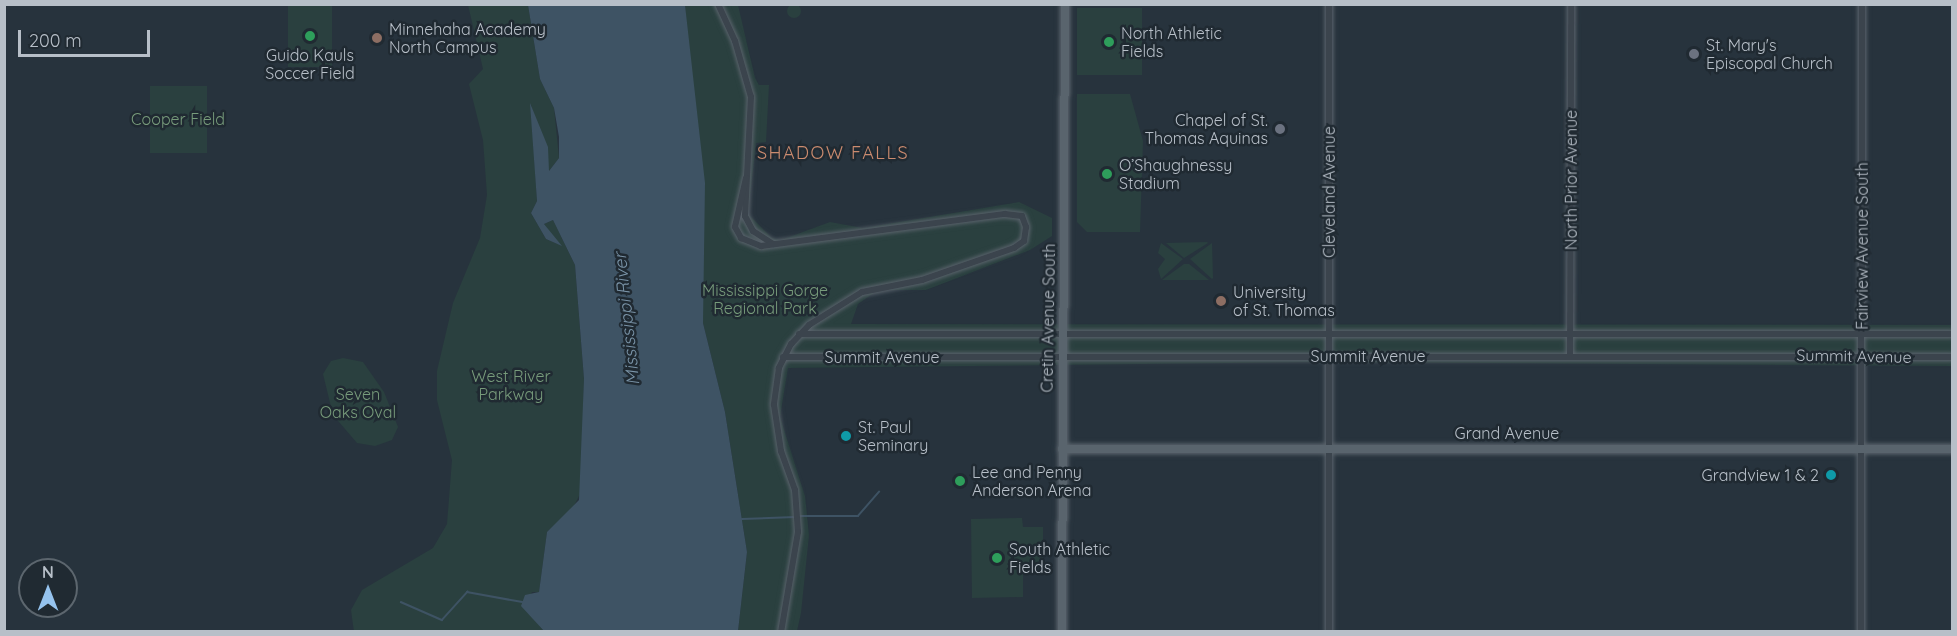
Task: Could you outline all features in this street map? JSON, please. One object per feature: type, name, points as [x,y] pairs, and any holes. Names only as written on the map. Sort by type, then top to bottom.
[{"type":"main road","name":"Cretin Avenue South","points":[[1062,632],[1065,4]]},
{"type":"main road","name":"Grand Avenue","points":[[1062,449],[1329,447],[1953,449]]},
{"type":"street","points":[[718,4],[735,41],[751,98],[746,178],[737,232],[748,243],[786,245],[1005,214],[1022,216],[1026,227],[1024,241],[1014,248],[922,280],[862,292],[799,334],[783,357],[774,411],[797,503],[798,532],[781,632]]},
{"type":"street","name":"Cleveland Avenue","points":[[1329,4],[1329,632]]},
{"type":"street","name":"North Prior Avenue","points":[[1570,356],[1571,4]]},
{"type":"street","name":"Fairview Avenue South","points":[[1861,632],[1862,4]]},
{"type":"street","points":[[746,178],[748,225],[762,239],[786,245]]},
{"type":"street","name":"Summit Avenue","points":[[799,334],[1953,334]]},
{"type":"street","name":"Summit Avenue","points":[[783,357],[1953,357]]},
{"type":"green space","points":[[791,4],[797,4],[801,11],[797,18],[791,18],[787,14],[787,8]]},
{"type":"green space","name":"Guido Kauls Soccer Field","points":[[288,5],[332,5],[332,67],[288,67]]},
{"type":"green space","name":"West River Parkway","points":[[468,5],[528,5],[540,79],[554,108],[559,158],[549,171],[531,105],[537,201],[531,213],[546,239],[558,244],[544,224],[553,220],[575,265],[584,379],[582,490],[572,510],[547,532],[539,592],[532,592],[525,609],[544,631],[354,632],[351,610],[362,590],[433,548],[447,524],[452,460],[437,400],[437,371],[453,303],[480,238],[487,195],[483,140],[469,84],[483,69]]},
{"type":"green space","name":"Mississippi Gorge Regional Park","points":[[685,5],[738,5],[755,78],[759,85],[769,85],[766,142],[756,143],[748,214],[772,238],[781,240],[830,222],[863,228],[1019,202],[1052,218],[1052,236],[1030,250],[926,290],[878,290],[858,304],[851,324],[1952,325],[1952,366],[1322,362],[788,368],[780,417],[805,496],[809,535],[801,613],[797,631],[738,631],[747,552],[725,412],[703,323]]},
{"type":"green space","name":"North Athletic Fields","points":[[1077,8],[1142,8],[1142,75],[1077,75]]},
{"type":"green space","name":"Cooper Field","points":[[150,86],[207,86],[207,153],[150,153]]},
{"type":"green space","name":"O’Shaughnessy Stadium","points":[[1077,94],[1130,94],[1143,141],[1140,232],[1087,232],[1077,222]]},
{"type":"green space","points":[[1207,242],[1208,243],[1184,258],[1166,243]]},
{"type":"green space","points":[[1161,243],[1183,259],[1161,279],[1158,269],[1165,259],[1158,253]]},
{"type":"green space","points":[[1212,243],[1213,278],[1212,279],[1190,259]]},
{"type":"green space","points":[[1184,264],[1189,264],[1209,280],[1162,280]]},
{"type":"green space","name":"Seven Oaks Oval","points":[[343,358],[363,362],[384,392],[398,427],[392,440],[375,446],[357,443],[333,415],[323,374],[331,361]]},
{"type":"green space","name":"South Athletic Fields","points":[[1022,518],[1023,527],[1043,527],[1043,568],[1023,563],[1023,597],[972,598],[971,519]]},
{"type":"water","name":"Mississippi River","points":[[528,5],[685,5],[705,183],[703,323],[725,412],[747,552],[738,631],[544,631],[521,606],[525,595],[539,592],[547,532],[579,500],[584,379],[575,265],[553,220],[544,224],[562,246],[546,239],[531,213],[537,201],[530,103],[548,147],[549,171],[559,158],[559,137],[554,108],[540,79]]},
{"type":"waterway","points":[[799,516],[858,516],[879,492]]},
{"type":"waterway","points":[[742,519],[795,517]]},
{"type":"waterway","points":[[401,602],[442,620],[467,592],[522,602]]},
{"type":"place","name":"Guido Kauls Soccer Field","points":[[310,36]]},
{"type":"place","name":"Minnehaha Academy North Campus","points":[[377,38]]},
{"type":"place","name":"North Athletic Fields","points":[[1109,42]]},
{"type":"place","name":"St. Mary's Episcopal Church","points":[[1694,54]]},
{"type":"place","name":"Chapel of St. Thomas Aquinas","points":[[1280,129]]},
{"type":"place","name":"O’Shaughnessy Stadium","points":[[1107,174]]},
{"type":"place","name":"University of St. Thomas","points":[[1221,301]]},
{"type":"place","name":"St. Paul Seminary","points":[[846,436]]},
{"type":"place","name":"Grandview 1 & 2","points":[[1831,475]]},
{"type":"place","name":"Lee and Penny Anderson Arena","points":[[960,481]]},
{"type":"place","name":"South Athletic Fields","points":[[997,558]]},
{"type":"district","name":"SHADOW FALLS","points":[[833,153]]}]
